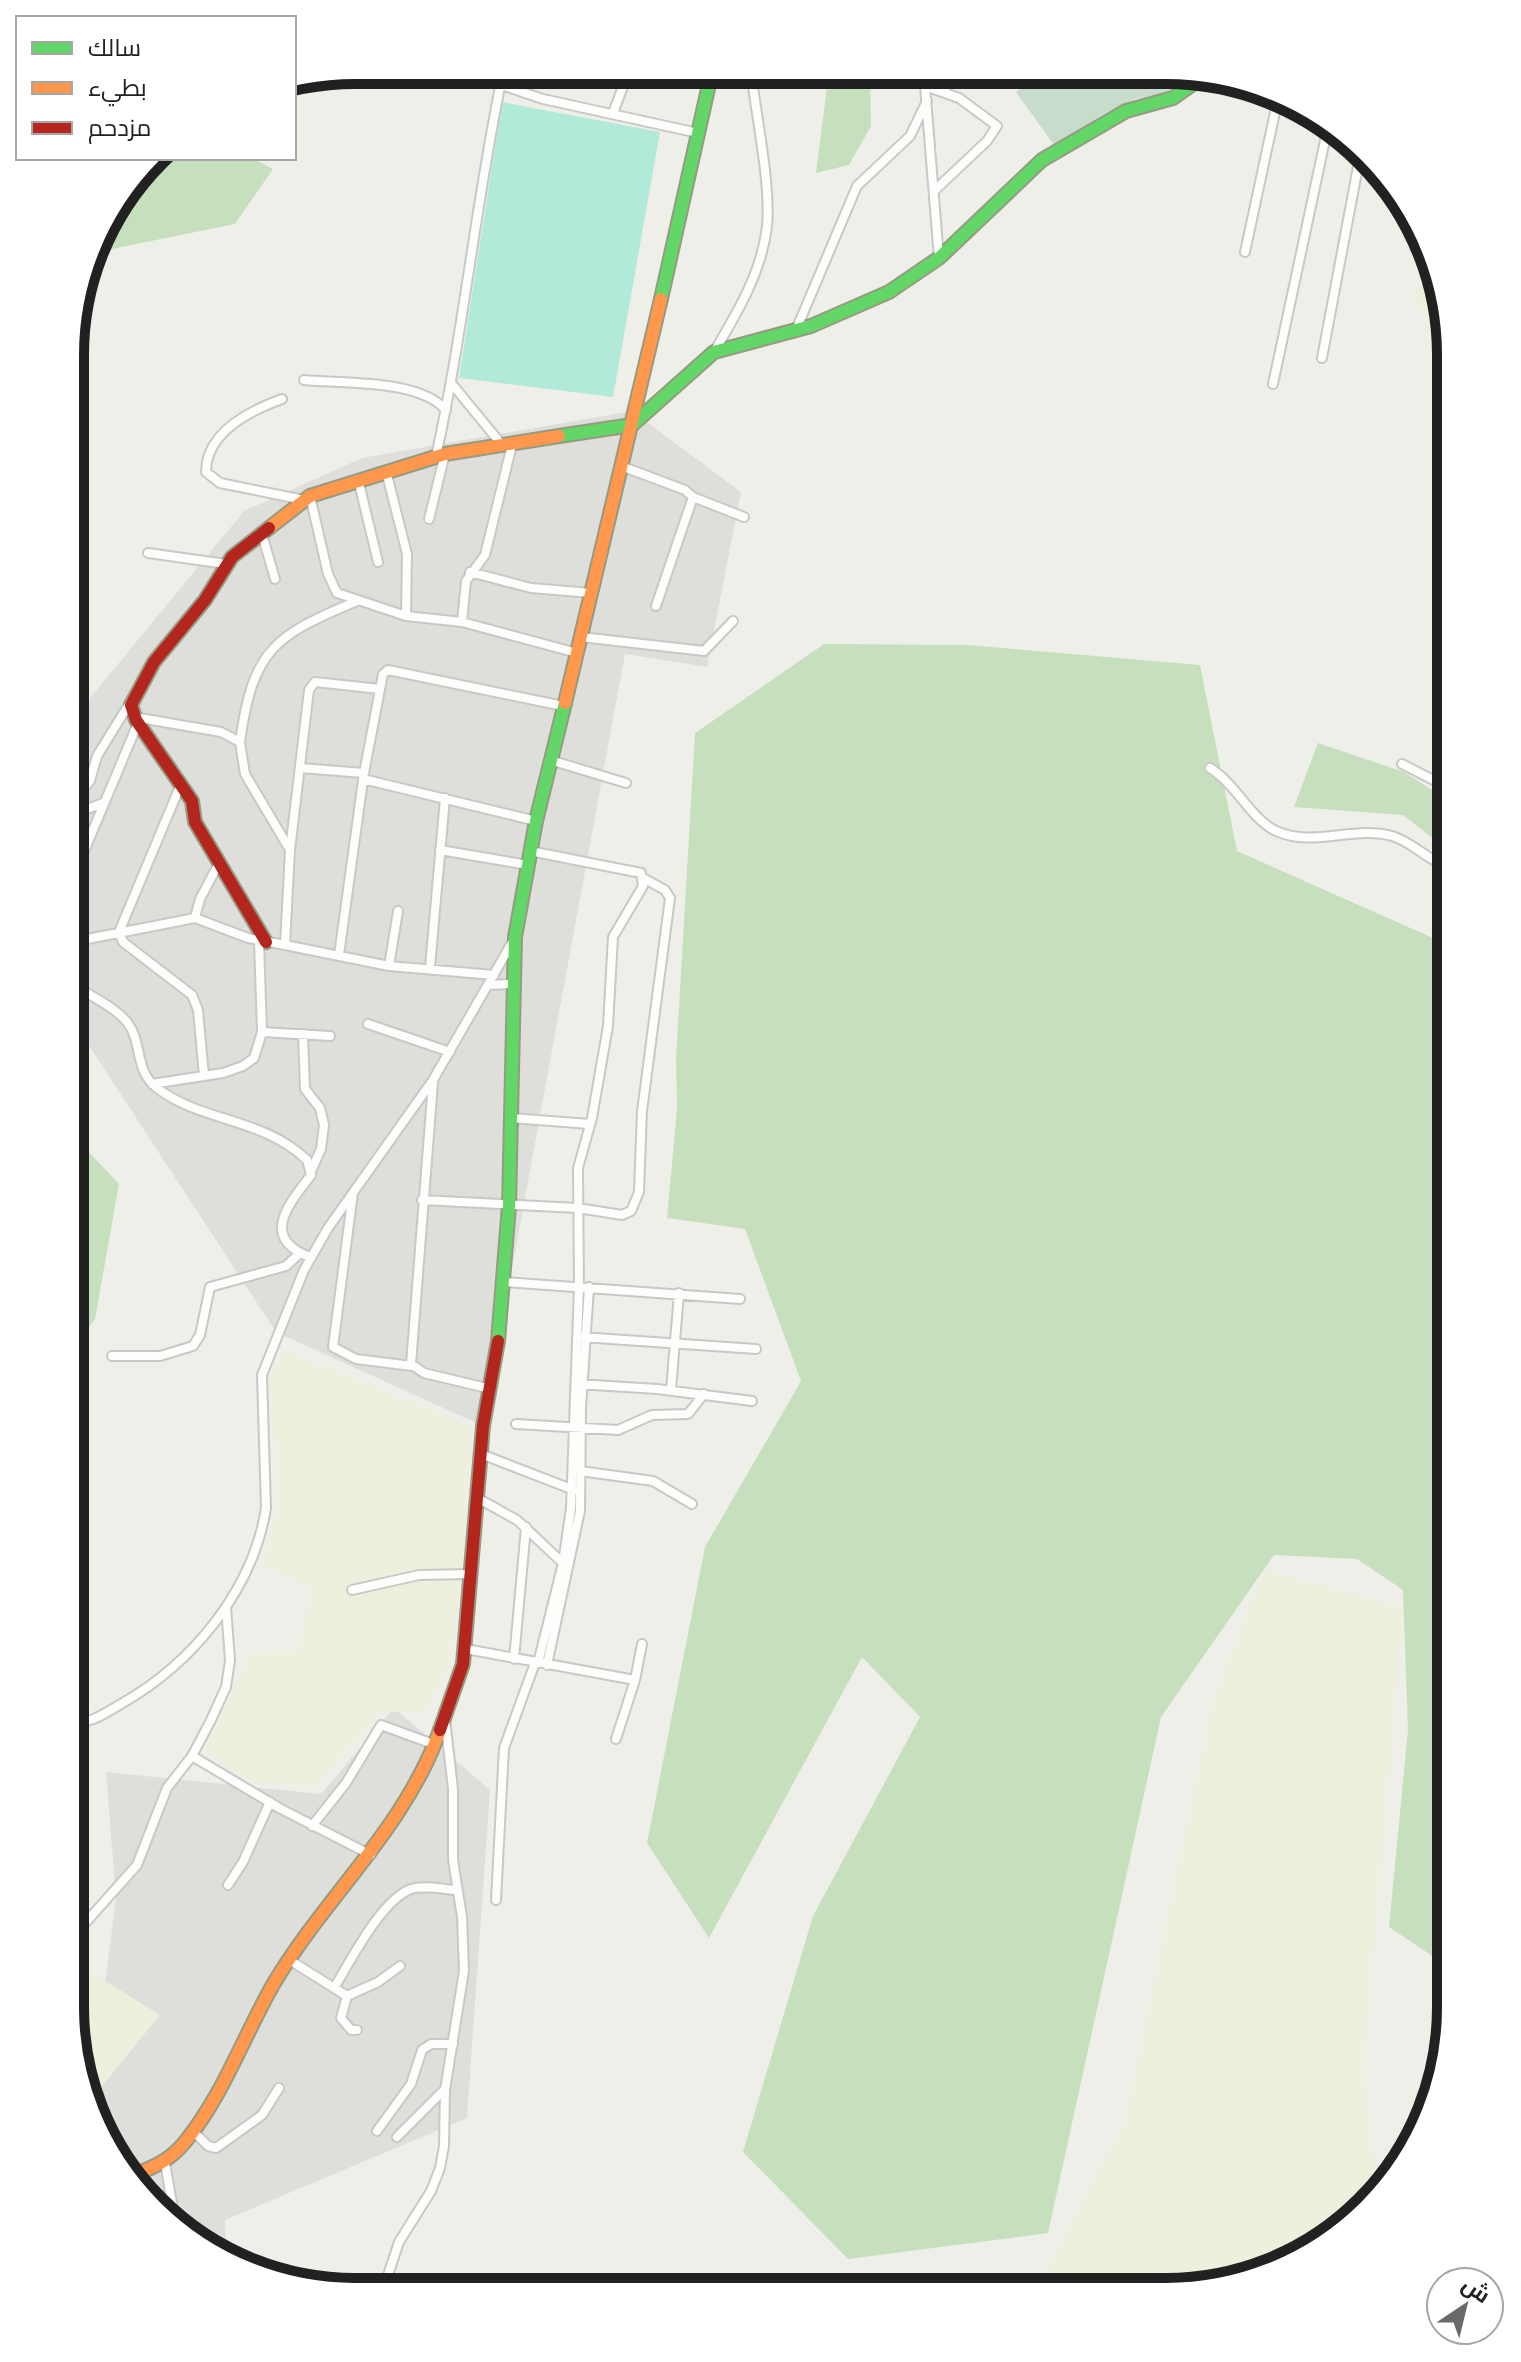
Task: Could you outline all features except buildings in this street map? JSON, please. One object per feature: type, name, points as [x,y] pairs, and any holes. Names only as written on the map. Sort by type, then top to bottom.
[{"type":"street","points":[[84,788],[90,781],[97,756],[131,700],[163,650],[211,593],[226,564],[307,498],[358,479],[441,455],[632,425],[714,352],[753,277],[767,228],[768,205],[752,84]]},
{"type":"street","points":[[944,91],[948,84]]},
{"type":"street","points":[[494,85],[698,133]]},
{"type":"street","points":[[613,113],[624,85]]},
{"type":"street","points":[[140,2172],[165,2163],[193,2131],[230,2071],[262,2003],[408,1801],[445,1719],[466,1649],[481,1454],[491,1389],[509,1206],[515,937],[536,821],[632,425],[709,85]]},
{"type":"street","points":[[714,352],[796,330],[889,292],[939,258],[1042,160],[1126,111],[1173,98],[1191,85]]},
{"type":"street","points":[[934,191],[987,141],[997,126],[972,105],[944,91],[925,86],[939,258]]},
{"type":"street","points":[[429,519],[467,270],[500,87]]},
{"type":"street","points":[[796,330],[857,186],[910,136],[927,101]]},
{"type":"street","points":[[1245,252],[1276,108]]},
{"type":"street","points":[[1273,384],[1326,136]]},
{"type":"street","points":[[1322,358],[1357,163]]},
{"type":"street","points":[[304,380],[415,391],[436,399],[446,410]]},
{"type":"street","points":[[452,384],[508,446]]},
{"type":"street","points":[[282,399],[260,407],[219,437],[206,458],[206,472],[220,483],[307,498]]},
{"type":"street","points":[[462,622],[466,581],[485,555],[508,446]]},
{"type":"street","points":[[621,466],[674,485],[693,497],[744,517]]},
{"type":"street","points":[[386,471],[407,554],[406,616]]},
{"type":"street","points":[[358,479],[378,562]]},
{"type":"street","points":[[656,606],[693,497]]},
{"type":"street","points":[[307,498],[332,588],[357,601],[406,616],[462,622],[577,653]]},
{"type":"street","points":[[262,534],[275,579]]},
{"type":"street","points":[[148,553],[226,564]]},
{"type":"street","points":[[470,572],[531,588],[591,593]]},
{"type":"street","points":[[290,850],[250,785],[240,742],[255,672],[267,655],[294,632],[357,601]]},
{"type":"street","points":[[581,637],[704,651],[733,621]]},
{"type":"street","points":[[339,955],[364,776],[383,674],[388,670],[563,706]]},
{"type":"street","points":[[285,945],[290,850],[309,690],[315,682],[380,689]]},
{"type":"street","points":[[131,700],[136,720],[192,801],[195,822],[263,942],[262,1032],[257,1053],[248,1063],[204,1076],[152,1084]]},
{"type":"street","points":[[136,720],[221,732],[240,742]]},
{"type":"street","points":[[84,851],[136,720]]},
{"type":"street","points":[[550,760],[626,783]]},
{"type":"street","points":[[1402,764],[1437,782]]},
{"type":"street","points":[[300,768],[364,776],[536,821]]},
{"type":"street","points":[[1210,768],[1227,779],[1260,820],[1275,830],[1304,837],[1371,833],[1394,836],[1437,864]]},
{"type":"street","points":[[181,784],[119,932],[123,942],[192,995],[198,1010],[204,1076]]},
{"type":"street","points":[[430,967],[445,798]]},
{"type":"street","points":[[84,812],[104,803]]},
{"type":"street","points":[[440,850],[528,865]]},
{"type":"street","points":[[530,851],[641,873],[643,878],[643,886],[613,937],[608,1026],[590,1124],[578,1168],[581,1337]]},
{"type":"street","points":[[195,918],[200,899],[219,863]]},
{"type":"street","points":[[422,1200],[578,1208],[622,1215],[631,1211],[639,1192],[642,1111],[670,898],[665,890],[643,878]]},
{"type":"street","points":[[389,966],[398,911]]},
{"type":"street","points":[[84,939],[195,918],[263,942],[389,966],[430,967],[494,975]]},
{"type":"street","points":[[84,1720],[94,1719],[155,1683],[225,1606],[250,1566],[264,1517],[267,1493],[262,1375],[305,1255],[433,1080],[515,937]]},
{"type":"street","points":[[489,985],[512,984]]},
{"type":"street","points":[[84,992],[128,1024],[140,1065],[152,1084],[191,1107],[269,1133],[301,1154],[312,1169]]},
{"type":"street","points":[[368,1024],[450,1052]]},
{"type":"street","points":[[262,1032],[330,1036]]},
{"type":"street","points":[[303,1034],[305,1089],[320,1108],[324,1125],[321,1149],[282,1219],[287,1243],[305,1255]]},
{"type":"street","points":[[412,1366],[410,1342],[433,1080]]},
{"type":"street","points":[[511,1118],[590,1124]]},
{"type":"street","points":[[353,1193],[333,1347],[356,1359],[412,1366],[424,1373],[491,1389]]},
{"type":"street","points":[[342,1208],[350,1224]]},
{"type":"street","points":[[112,1356],[160,1356],[193,1346],[200,1335],[210,1287],[286,1266],[305,1255]]},
{"type":"street","points":[[503,1282],[740,1299]]},
{"type":"street","points":[[566,1566],[581,1337],[589,1287]]},
{"type":"street","points":[[671,1390],[679,1293]]},
{"type":"street","points":[[581,1337],[756,1349]]},
{"type":"street","points":[[578,1384],[671,1390],[752,1401]]},
{"type":"street","points":[[516,1424],[621,1430],[652,1415],[685,1415],[704,1394]]},
{"type":"street","points":[[496,1900],[499,1788],[504,1748],[540,1663],[566,1566],[581,1493],[576,1428]]},
{"type":"street","points":[[481,1454],[581,1493]]},
{"type":"street","points":[[580,1471],[653,1481],[692,1504]]},
{"type":"street","points":[[479,1499],[526,1527],[566,1566]]},
{"type":"street","points":[[514,1659],[526,1527]]},
{"type":"street","points":[[352,1590],[412,1576],[473,1574]]},
{"type":"street","points":[[84,1924],[137,1865],[167,1788],[192,1756],[226,1687],[230,1660],[225,1606]]},
{"type":"street","points":[[616,1739],[635,1680],[642,1644]]},
{"type":"street","points":[[466,1649],[635,1680]]},
{"type":"street","points":[[387,2278],[399,2242],[438,2177],[444,2146],[445,2090],[464,1971],[464,1930],[456,1890],[453,1789],[445,1719]]},
{"type":"street","points":[[312,1826],[346,1783],[381,1725],[433,1744]]},
{"type":"street","points":[[192,1756],[312,1826],[371,1855]]},
{"type":"street","points":[[228,1885],[243,1862],[270,1802]]},
{"type":"street","points":[[334,1988],[381,1916],[402,1894],[419,1888],[456,1890]]},
{"type":"street","points":[[291,1961],[347,1996]]},
{"type":"street","points":[[347,1996],[367,1988],[400,1966]]},
{"type":"street","points":[[347,1996],[341,2018],[349,2029],[357,2030]]},
{"type":"street","points":[[377,2131],[411,2084],[422,2050],[431,2044],[453,2044]]},
{"type":"street","points":[[193,2131],[208,2146],[216,2148],[262,2115],[279,2088]]},
{"type":"street","points":[[397,2137],[445,2090]]},
{"type":"street","points":[[165,2163],[173,2207]]},
{"type":"shaded area","points":[[632,411],[741,492],[707,667],[625,654],[483,1426],[276,1332],[84,1038],[84,705],[244,511],[362,458]]},
{"type":"shaded area","points":[[394,1708],[490,1790],[467,2118],[225,2220],[226,2245],[190,2222],[163,2199],[140,2172],[120,2143],[105,2111],[90,2062],[95,2060],[116,1899],[106,1772],[321,1794]]},
{"type":"green space","points":[[827,84],[870,84],[871,126],[849,165],[816,173]]},
{"type":"green space","points":[[1026,84],[1176,85],[1166,93],[1135,99],[1107,112],[1054,145],[1016,92]]},
{"type":"green space","points":[[502,102],[660,132],[613,397],[459,378]]},
{"type":"green space","points":[[167,160],[256,160],[273,169],[235,224],[105,250],[130,204]]},
{"type":"green space","points":[[1426,280],[1435,324],[1410,296]]},
{"type":"green space","points":[[824,644],[968,645],[1200,665],[1237,851],[1437,940],[1436,1959],[1389,1927],[1408,1730],[1403,1590],[1357,1559],[1274,1555],[1161,1717],[1048,2233],[848,2259],[743,2152],[813,1916],[920,1717],[862,1657],[709,1938],[647,1843],[705,1547],[801,1381],[745,1229],[667,1218],[677,1109],[676,1059],[695,733]]},
{"type":"green space","points":[[1318,743],[1404,772],[1437,793],[1437,841],[1403,815],[1294,807]]},
{"type":"green space","points":[[84,1147],[119,1184],[95,1319],[84,1333]]},
{"type":"green space","points":[[285,1351],[472,1427],[459,1595],[449,1662],[424,1713],[379,1711],[315,1786],[253,1782],[204,1750],[250,1653],[299,1651],[312,1588],[263,1565],[281,1495],[269,1379]]},
{"type":"green space","points":[[1263,1570],[1404,1608],[1362,2070],[1376,2178],[1345,2211],[1317,2232],[1253,2264],[1219,2273],[1184,2277],[1043,2278],[1126,2120],[1211,1710]]},
{"type":"green space","points":[[84,1968],[160,2015],[97,2092],[89,2060],[85,2025]]},
{"type":"traffic: fast","points":[[661,299],[709,85]]},
{"type":"traffic: fast","points":[[559,436],[632,425],[714,352],[811,326],[889,292],[939,258],[1042,160],[1126,111],[1173,98],[1191,85]]},
{"type":"traffic: fast","points":[[498,1341],[509,1206],[515,937],[536,821],[565,703]]},
{"type":"traffic: slow","points":[[565,703],[661,299]]},
{"type":"traffic: slow","points":[[269,528],[310,496],[445,454],[559,436]]},
{"type":"traffic: slow","points":[[140,2172],[157,2165],[180,2148],[199,2124],[274,1983],[407,1799],[440,1730]]},
{"type":"traffic: jam","points":[[266,942],[195,822],[192,801],[136,720],[131,705],[154,662],[205,600],[232,557],[269,528]]},
{"type":"traffic: jam","points":[[440,1730],[463,1664],[483,1426],[498,1341]]}]
